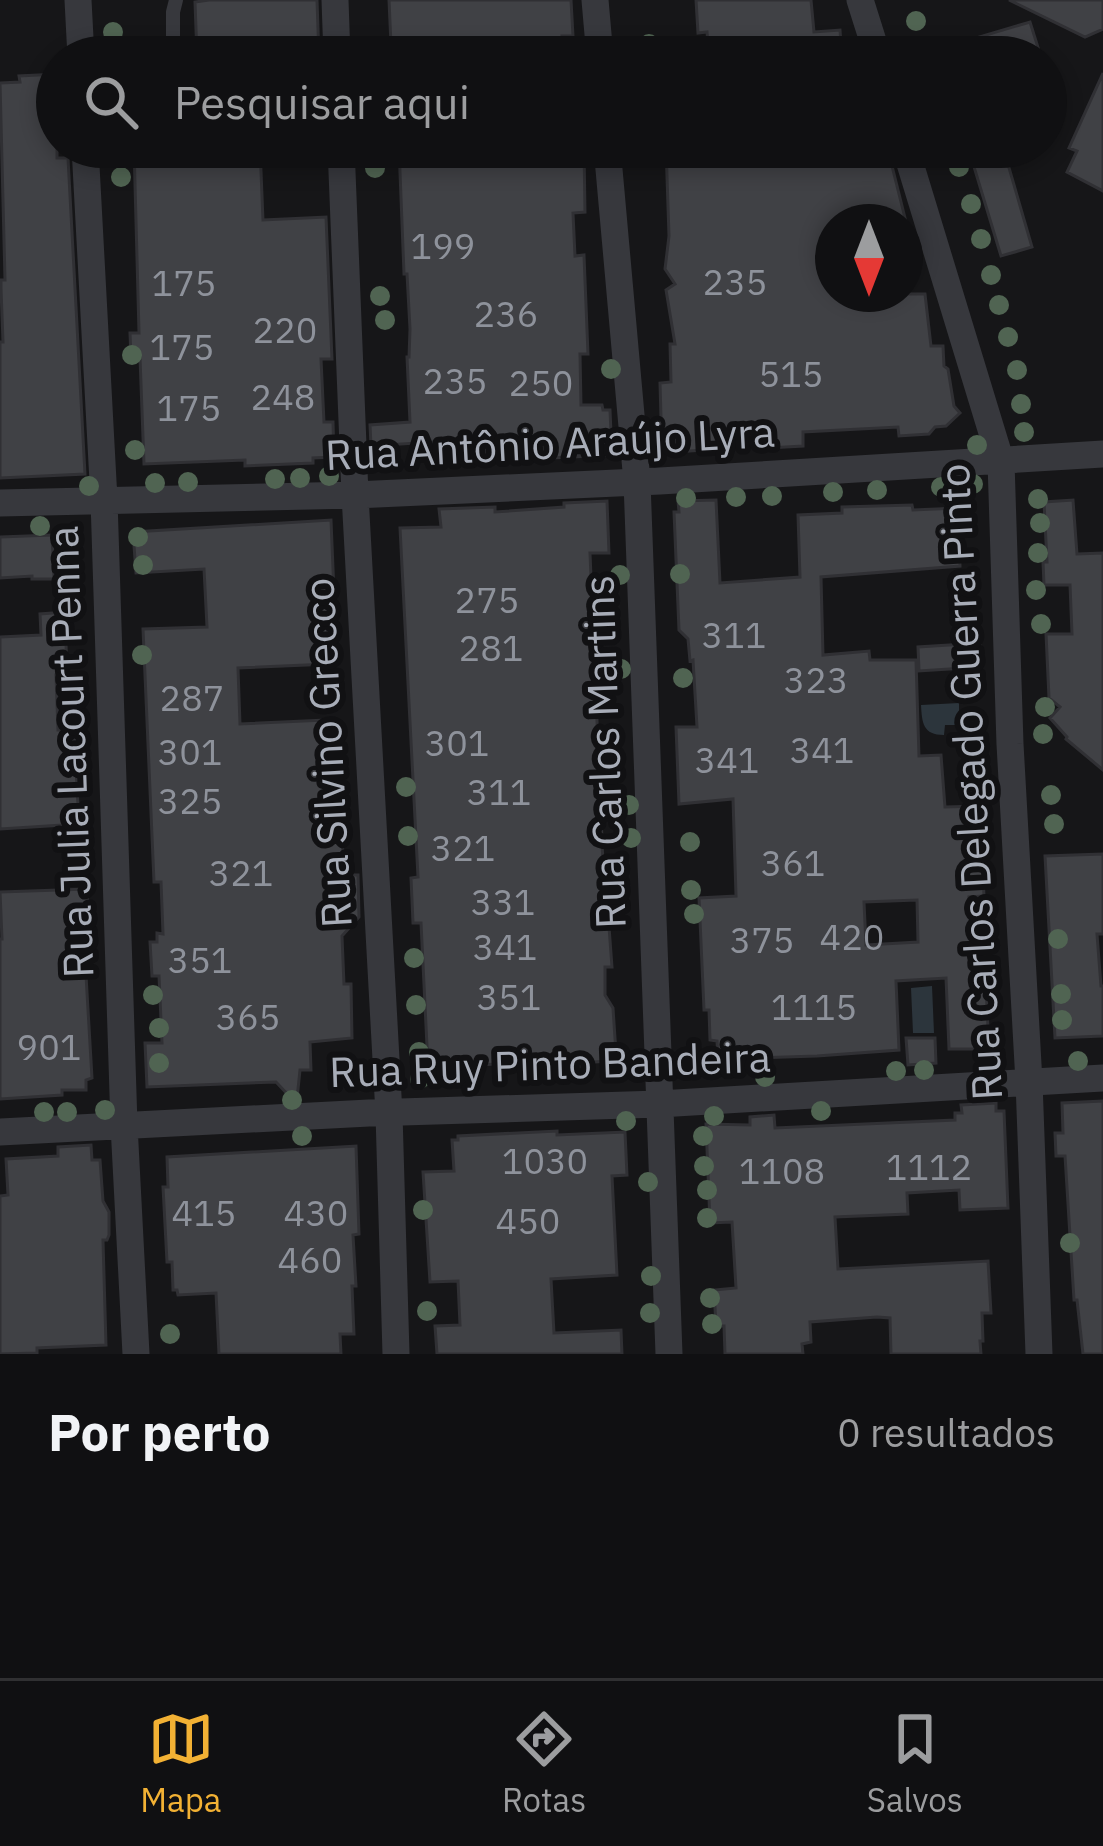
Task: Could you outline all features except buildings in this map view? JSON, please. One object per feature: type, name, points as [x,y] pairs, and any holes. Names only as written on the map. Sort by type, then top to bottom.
[{"type":"street","points":[[78,0],[80,36]]},
{"type":"street","points":[[335,0],[336,36]]},
{"type":"street","points":[[595,0],[598,36]]},
{"type":"street","points":[[860,0],[871,36]]},
{"type":"street","name":"Rua Julia Lacourt Penna","points":[[86,168],[104,500],[136,1354]]},
{"type":"street","name":"Rua Silvino Grecco","points":[[341,168],[389,1114],[396,1354]]},
{"type":"street","name":"Rua Carlos Martins","points":[[609,168],[637,482],[669,1354]]},
{"type":"street","name":"Rua Carlos Delegado Guerra Pinto","points":[[911,168],[1000,463],[1039,1354]]},
{"type":"street","name":"Rua Antônio Araújo Lyra","points":[[0,503],[355,495],[1000,463],[1067,446],[1103,454]]},
{"type":"street","name":"Rua Ruy Pinto Bandeira","points":[[0,1132],[659,1104],[1103,1078]]},
{"type":"lane","points":[[173,36],[176,0]]},
{"type":"shaded area","points":[[959,703],[959,725],[945,725],[944,735],[925,727],[921,705]]},
{"type":"shaded area","points":[[932,986],[934,1033],[913,1033],[911,988]]}]
